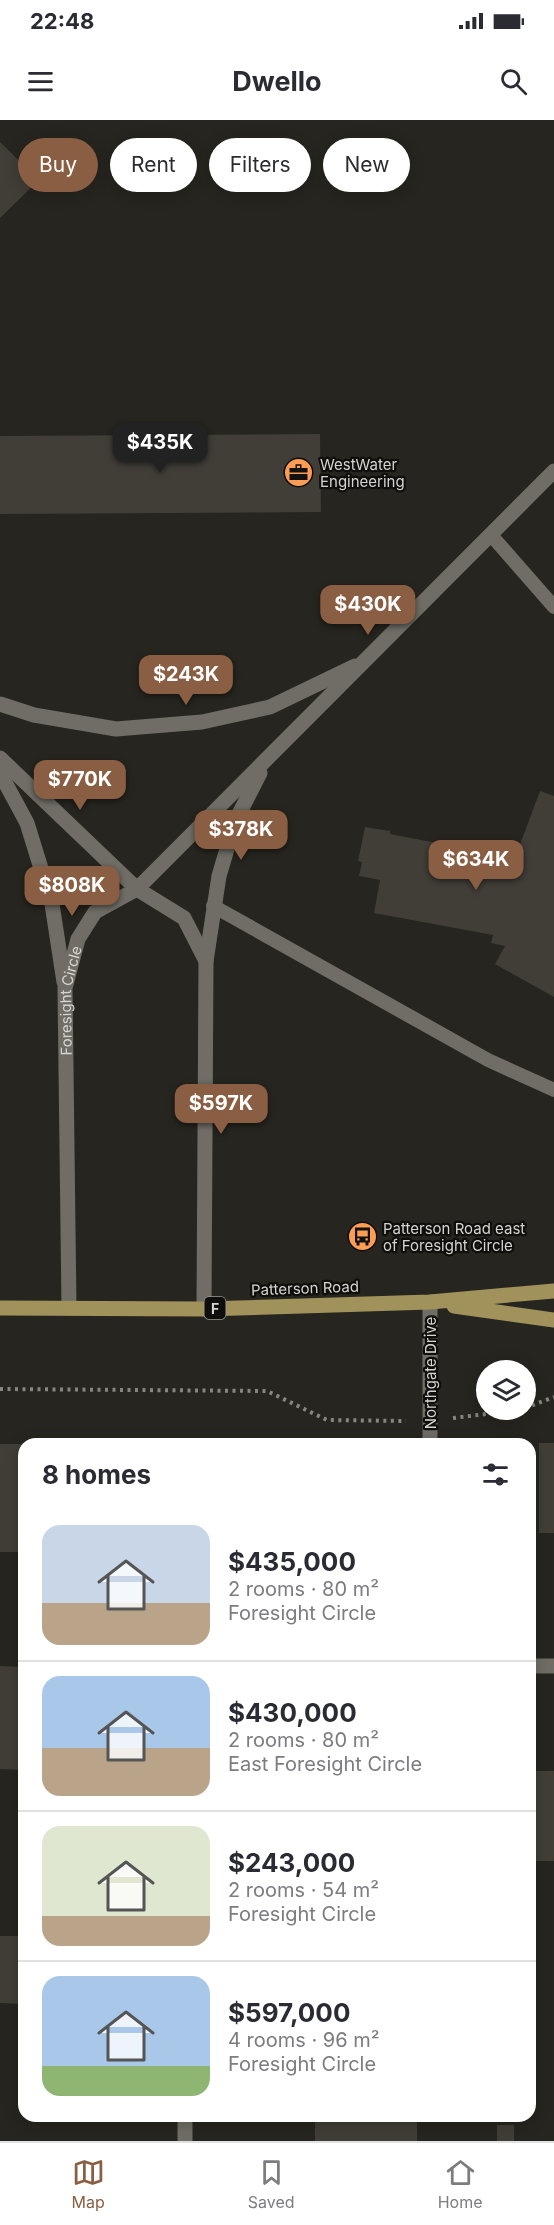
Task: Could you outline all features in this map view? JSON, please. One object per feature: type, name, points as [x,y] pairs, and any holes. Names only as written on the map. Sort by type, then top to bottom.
[{"type":"main road","name":"Patterson Road","points":[[0,1308],[204,1309],[430,1302],[554,1290]]},
{"type":"main road","name":"Patterson Road","points":[[430,1302],[554,1320]]},
{"type":"street","name":"Foresight Circle","points":[[69,1308],[65,988],[78,939],[95,912],[137,889],[554,471]]},
{"type":"street","points":[[0,705],[34,715],[116,729],[202,722],[270,706],[366,661]]},
{"type":"street","points":[[0,758],[137,889],[184,918],[206,961]]},
{"type":"street","points":[[204,1309],[206,961],[219,876],[235,822],[267,759]]},
{"type":"street","points":[[0,772],[27,824],[52,904],[65,988]]},
{"type":"street","name":"Northgate Drive","points":[[430,1302],[430,1438]]},
{"type":"street","points":[[536,1666],[554,1666]]},
{"type":"street","points":[[185,2122],[185,2141]]},
{"type":"lane","points":[[490,535],[554,607]]},
{"type":"lane","points":[[213,906],[488,1060],[554,1090]]},
{"type":"path","points":[[0,1389],[267,1391],[327,1420],[430,1421],[476,1415]]},
{"type":"path","points":[[536,1404],[554,1397]]},
{"type":"building","points":[[0,142],[18,160],[18,192],[27,192],[0,218]]},
{"type":"building","points":[[320,434],[321,512],[0,514],[0,436]]},
{"type":"building","points":[[540,791],[554,796],[554,997],[495,964],[505,946],[491,943],[493,935],[374,913],[380,880],[359,876],[362,862],[358,861],[365,827],[515,858]]},
{"type":"building","points":[[539,1443],[554,1443],[554,1533],[539,1533]]},
{"type":"building","points":[[0,1444],[18,1444],[18,1552],[0,1552]]},
{"type":"building","points":[[0,1666],[18,1667],[18,1770],[0,1769]]},
{"type":"building","points":[[536,1771],[554,1771],[554,1861],[536,1861]]},
{"type":"building","points":[[0,1936],[18,1936],[18,2004],[0,2003]]},
{"type":"building","points":[[315,2122],[417,2122],[417,2141],[315,2141]]},
{"type":"building","points":[[497,2125],[514,2125],[514,2141],[497,2141]]},
{"type":"place","name":"WestWater Engineering","points":[[299,473]]},
{"type":"place","name":"Patterson Road east of Foresight Circle","points":[[362,1237]]}]
